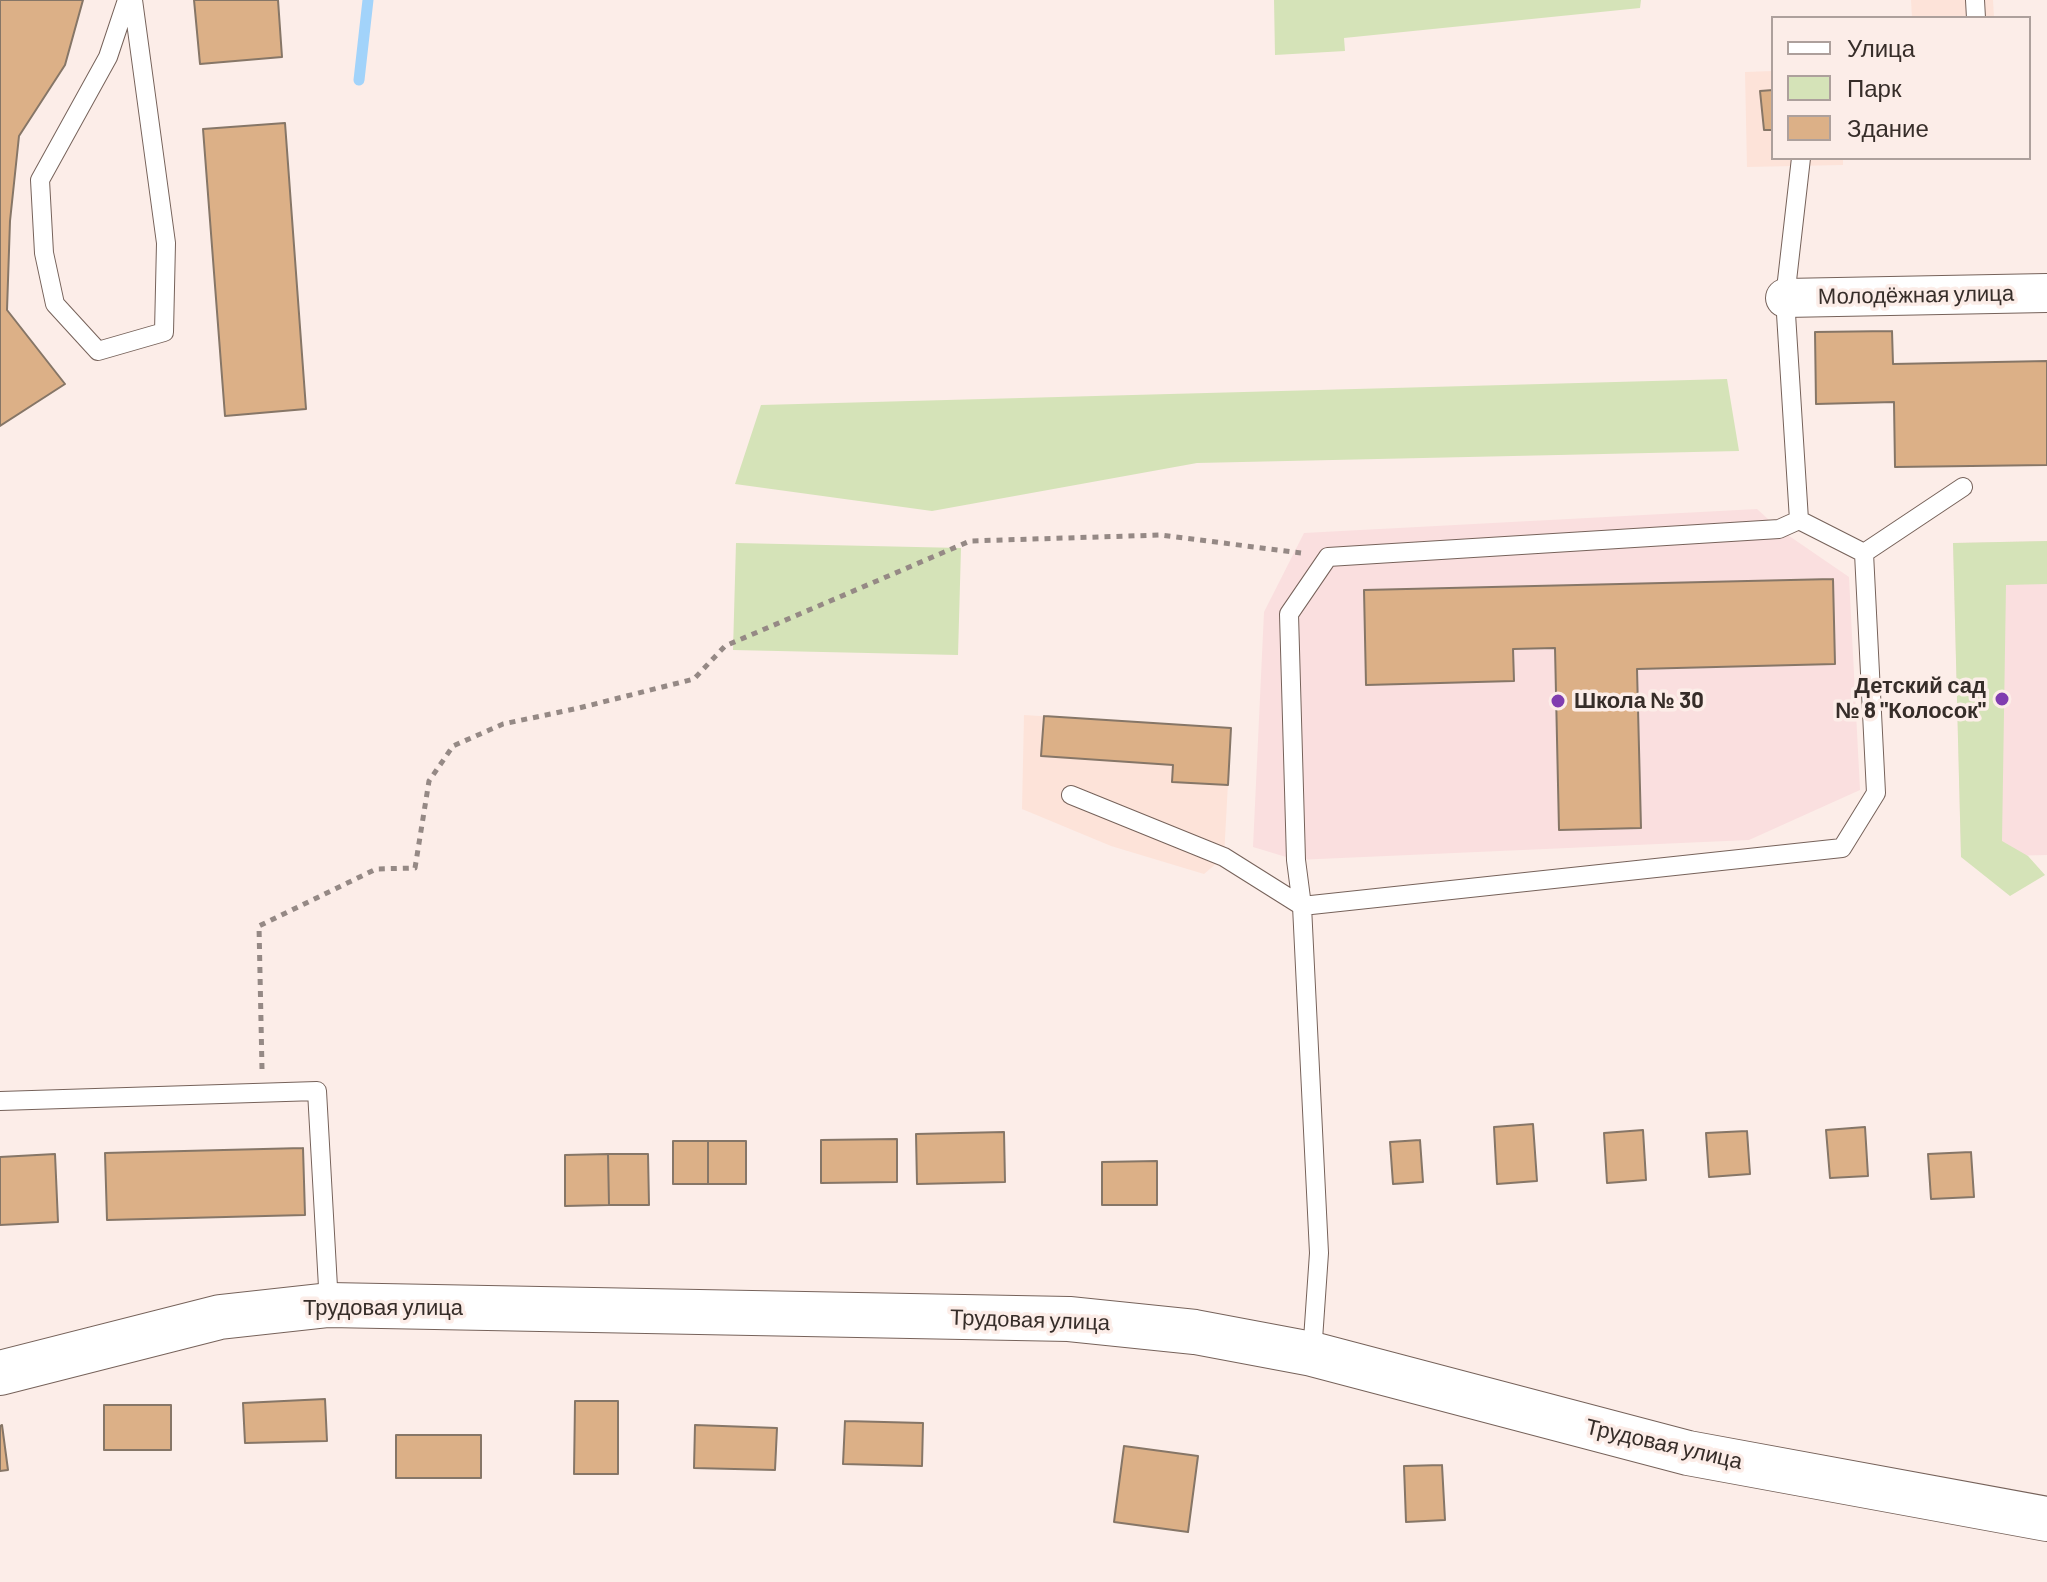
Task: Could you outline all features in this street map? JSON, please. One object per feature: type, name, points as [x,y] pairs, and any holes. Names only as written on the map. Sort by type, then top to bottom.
[{"type":"main road","name":"Трудовая улица","points":[[0,1373],[220,1317],[329,1305],[1069,1319],[1195,1332],[1312,1354],[1688,1453],[2047,1519]]},
{"type":"street","name":"Молодёжная улица","points":[[1785,298],[2047,293]]},
{"type":"lane","points":[[130,0],[166,243],[164,332],[98,351],[55,304],[44,253],[40,180],[108,57],[130,0]]},
{"type":"lane","points":[[1799,520],[1785,298],[1801,160]]},
{"type":"lane","points":[[1864,553],[1963,487]]},
{"type":"lane","points":[[1799,520],[1864,553]]},
{"type":"lane","points":[[1312,1354],[1319,1253],[1302,906],[1296,860],[1289,614],[1328,557],[1779,529],[1799,520]]},
{"type":"lane","points":[[1071,795],[1224,857],[1302,906],[1842,848],[1876,793],[1864,553]]},
{"type":"lane","points":[[0,1101],[317,1091],[329,1305]]},
{"type":"path","points":[[263,1094],[259,926],[376,869],[415,868],[429,781],[453,746],[503,724],[694,679],[725,646],[970,541],[1161,535],[1328,557]]},
{"type":"shaded area","points":[[1911,0],[1993,0],[1994,16],[1912,16]]},
{"type":"shaded area","points":[[1771,71],[1771,160],[1843,160],[1843,165],[1747,167],[1745,72]]},
{"type":"shaded area","name":"Школа № 30","points":[[1757,509],[1779,529],[1849,577],[1860,790],[1749,840],[1296,860],[1253,847],[1264,612],[1304,533]]},
{"type":"shaded area","name":"Детский сад № 8 \"Колосок\"","points":[[2047,541],[2047,855],[1961,857],[1953,543]]},
{"type":"shaded area","points":[[1024,715],[1231,728],[1224,857],[1204,874],[1111,846],[1022,809]]},
{"type":"green space","points":[[1274,0],[1641,0],[1640,8],[1344,38],[1345,51],[1275,55]]},
{"type":"green space","points":[[1727,379],[1739,451],[1197,463],[932,511],[735,484],[761,405]]},
{"type":"green space","points":[[2047,541],[2047,584],[2006,585],[2002,841],[2028,856],[2045,875],[2010,896],[1961,857],[1953,543]]},
{"type":"green space","points":[[736,543],[961,548],[958,655],[733,650]]},
{"type":"building","points":[[0,0],[83,0],[65,65],[19,136],[10,221],[7,310],[65,384],[0,426]]},
{"type":"building","points":[[194,0],[278,0],[282,57],[200,64]]},
{"type":"building","points":[[1771,90],[1771,130],[1764,130],[1760,91]]},
{"type":"building","points":[[285,123],[306,409],[225,416],[203,129]]},
{"type":"building","points":[[1892,331],[1893,364],[2047,361],[2047,465],[1895,467],[1894,402],[1816,404],[1815,332]]},
{"type":"building","points":[[1833,579],[1835,664],[1637,669],[1641,828],[1559,830],[1555,648],[1513,649],[1514,681],[1366,685],[1364,590]]},
{"type":"building","points":[[1044,716],[1231,728],[1228,785],[1172,782],[1173,765],[1041,756]]},
{"type":"building","points":[[1533,1124],[1537,1181],[1497,1184],[1494,1127]]},
{"type":"building","points":[[1865,1127],[1868,1176],[1830,1178],[1826,1130]]},
{"type":"building","points":[[1643,1130],[1646,1180],[1607,1183],[1604,1133]]},
{"type":"building","points":[[1747,1131],[1750,1174],[1709,1177],[1706,1133]]},
{"type":"building","points":[[1004,1132],[1005,1182],[917,1184],[916,1134]]},
{"type":"building","points":[[897,1139],[897,1182],[821,1183],[821,1140]]},
{"type":"building","points":[[1420,1140],[1423,1182],[1393,1184],[1390,1142]]},
{"type":"building","points":[[673,1141],[708,1141],[708,1184],[673,1184]]},
{"type":"building","points":[[708,1141],[746,1141],[746,1184],[708,1184]]},
{"type":"building","points":[[303,1148],[305,1215],[107,1220],[105,1153]]},
{"type":"building","points":[[1971,1152],[1974,1197],[1931,1199],[1928,1154]]},
{"type":"building","points":[[55,1154],[58,1222],[0,1225],[0,1157]]},
{"type":"building","points":[[608,1154],[648,1154],[649,1205],[609,1205]]},
{"type":"building","points":[[608,1154],[609,1205],[565,1206],[565,1155]]},
{"type":"building","points":[[1157,1161],[1157,1205],[1102,1205],[1102,1162]]},
{"type":"building","points":[[325,1399],[327,1441],[245,1443],[243,1403]]},
{"type":"building","points":[[575,1401],[618,1401],[618,1474],[574,1474]]},
{"type":"building","points":[[104,1405],[171,1405],[171,1450],[104,1450]]},
{"type":"building","points":[[845,1421],[923,1423],[922,1466],[843,1464]]},
{"type":"building","points":[[695,1425],[777,1428],[775,1470],[694,1468]]},
{"type":"building","points":[[0,1426],[8,1470],[0,1471]]},
{"type":"building","points":[[396,1435],[481,1435],[481,1478],[396,1478]]},
{"type":"building","points":[[1124,1446],[1198,1456],[1188,1532],[1114,1522]]},
{"type":"building","points":[[1442,1465],[1445,1520],[1406,1522],[1404,1466]]},
{"type":"waterway","points":[[359,80],[368,0]]},
{"type":"place","name":"Детский сад № 8 \"Колосок\"","points":[[2002,699]]},
{"type":"place","name":"Школа № 30","points":[[1558,701]]}]
